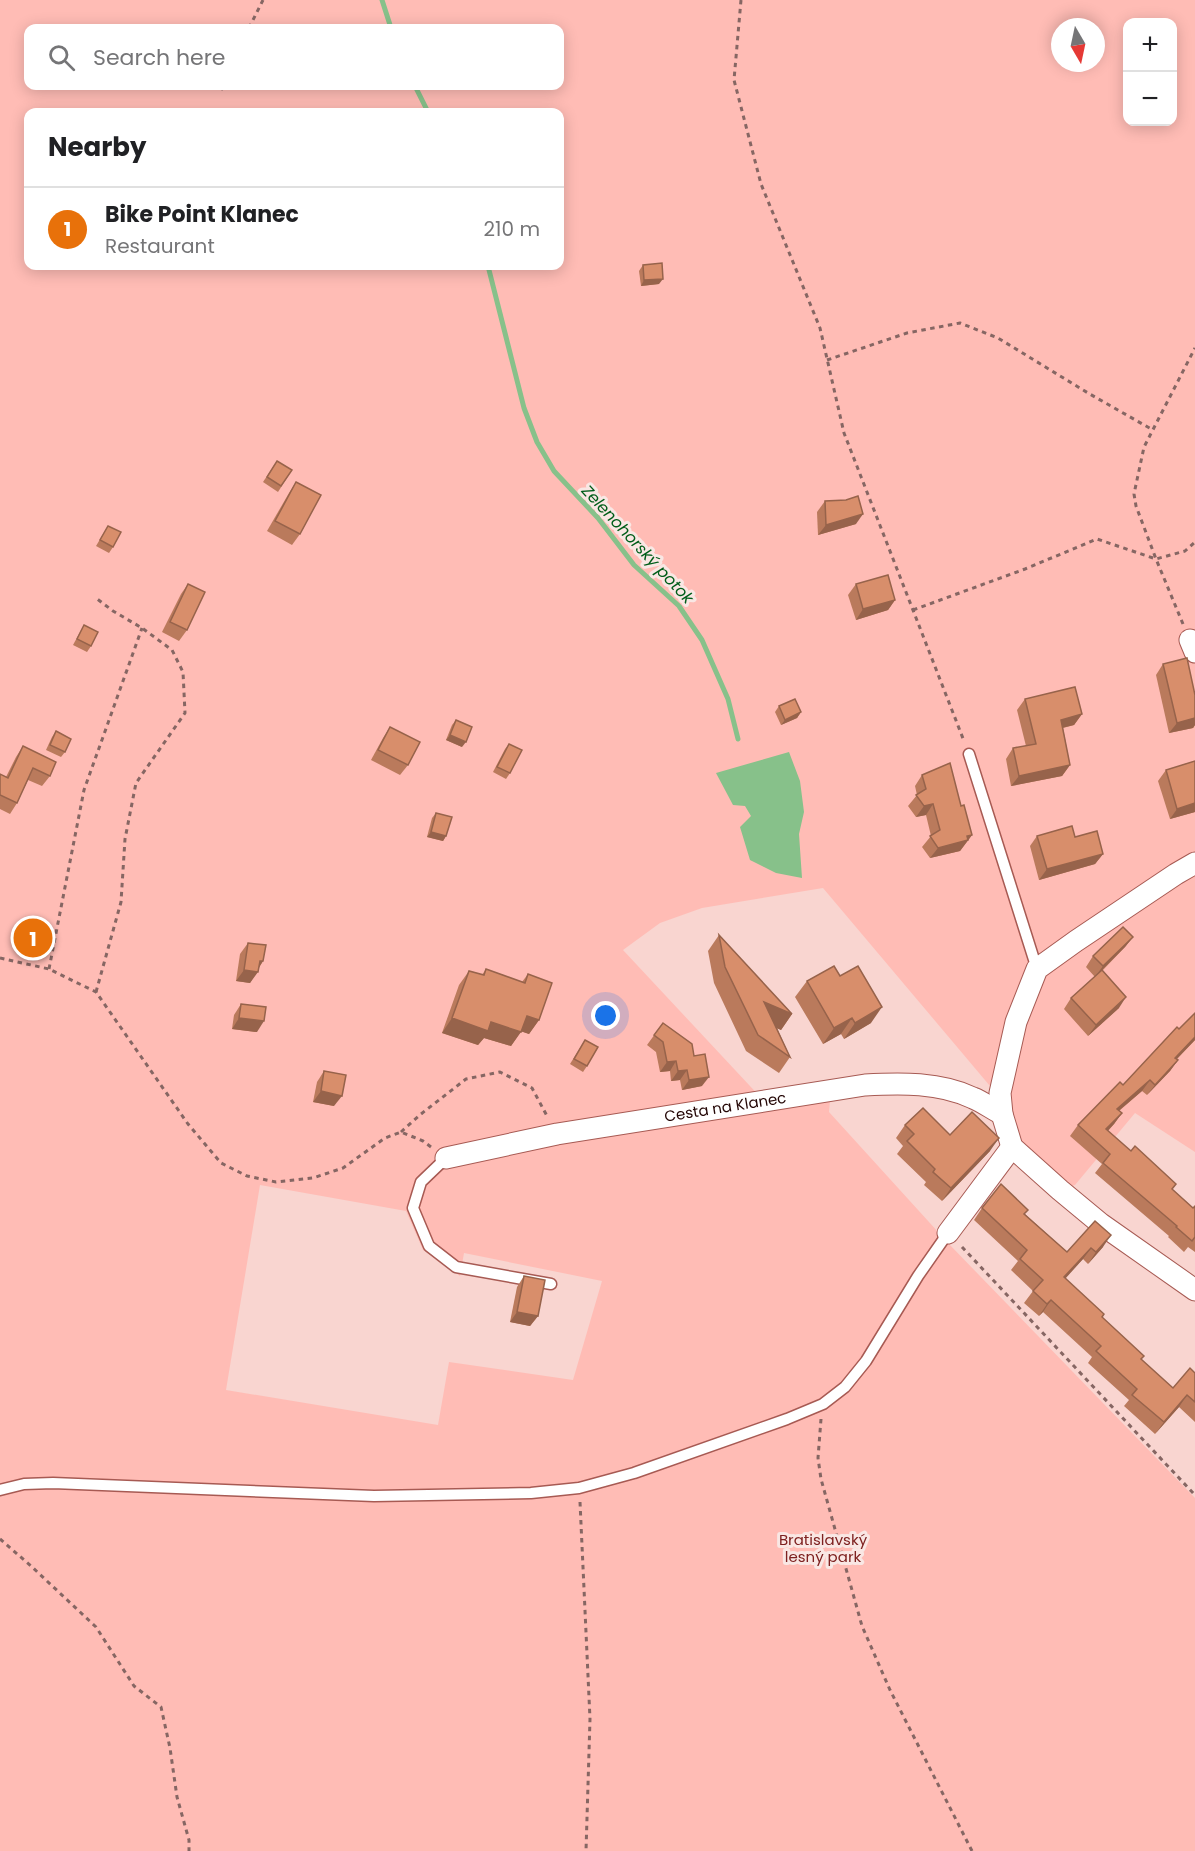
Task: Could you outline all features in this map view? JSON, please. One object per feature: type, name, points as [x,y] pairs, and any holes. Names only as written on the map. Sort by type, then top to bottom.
[{"type":"street","points":[[1195,863],[1094,928],[1037,969],[1016,1022],[1000,1093],[1002,1114],[1012,1147],[1101,1224],[1195,1290]]},
{"type":"street","name":"Cesta na Klanec","points":[[446,1158],[557,1134],[831,1089],[876,1084],[898,1083],[938,1087],[971,1097],[1002,1114]]},
{"type":"street","points":[[948,1233],[1012,1147]]},
{"type":"lane","points":[[969,754],[1037,969]]},
{"type":"lane","points":[[446,1158],[421,1182],[413,1208],[429,1246],[456,1267],[551,1284]]},
{"type":"lane","points":[[0,1491],[24,1484],[53,1483],[374,1496],[531,1493],[579,1488],[634,1473],[728,1441],[823,1404],[845,1387],[866,1361],[918,1276],[948,1233]]},
{"type":"path","points":[[251,24],[262,0]]},
{"type":"path","points":[[741,0],[734,80],[761,184],[820,328],[844,432],[969,754]]},
{"type":"path","points":[[827,360],[907,333],[960,323],[998,338],[1153,430]]},
{"type":"path","points":[[1192,646],[1156,559],[1136,506],[1134,494],[1144,447],[1195,348]]},
{"type":"path","points":[[913,610],[1025,569],[1097,539],[1156,559],[1185,551],[1195,542]]},
{"type":"path","points":[[96,598],[172,650],[183,672],[185,713],[136,783],[125,839],[121,902],[96,992]]},
{"type":"path","points":[[49,969],[84,790],[142,628]]},
{"type":"path","points":[[0,958],[49,969],[96,992],[188,1124],[220,1163],[247,1176],[276,1182],[313,1178],[343,1168],[385,1138],[401,1132],[466,1079],[500,1072],[532,1088],[557,1134]]},
{"type":"path","points":[[401,1132],[423,1142],[446,1158]]},
{"type":"path","points":[[948,1233],[1195,1495]]},
{"type":"path","points":[[823,1404],[818,1458],[821,1479],[862,1626],[890,1690],[972,1851]]},
{"type":"path","points":[[579,1488],[590,1719],[586,1851]]},
{"type":"path","points":[[0,1539],[96,1627],[134,1686],[161,1707],[177,1797],[189,1840],[189,1851]]},
{"type":"green space","name":"Bratislavský lesný park","points":[[0,0],[1195,0],[1195,1152],[1135,1113],[1075,1185],[1060,1190],[1012,1147],[1000,1093],[990,1086],[823,888],[702,908],[660,923],[623,950],[764,1101],[831,1089],[829,1112],[949,1244],[1195,1498],[1195,1851],[0,1851]],"holes":[[[260,1185],[406,1211],[423,1250],[460,1276],[464,1253],[602,1281],[573,1380],[449,1362],[438,1425],[226,1390]]]},
{"type":"shaded area","points":[[789,752],[800,781],[804,812],[799,834],[802,878],[776,873],[750,860],[740,827],[751,816],[745,806],[733,805],[716,773]]},
{"type":"building","points":[[662,263],[663,279],[644,280],[643,265]]},
{"type":"building","points":[[277,461],[292,470],[281,486],[267,477]]},
{"type":"building","points":[[296,482],[321,495],[300,534],[275,521]]},
{"type":"building","points":[[858,496],[863,514],[826,525],[825,501],[846,500]]},
{"type":"building","points":[[108,526],[121,532],[113,547],[100,540]]},
{"type":"building","points":[[888,575],[895,600],[863,609],[856,584]]},
{"type":"building","points":[[188,584],[205,592],[187,630],[170,622]]},
{"type":"building","points":[[84,625],[98,632],[91,646],[77,639]]},
{"type":"building","points":[[1187,658],[1195,695],[1195,718],[1177,723],[1163,664]]},
{"type":"building","points":[[1075,687],[1082,714],[1061,720],[1070,765],[1019,776],[1013,748],[1036,744],[1025,699]]},
{"type":"building","points":[[795,699],[801,712],[785,720],[779,706]]},
{"type":"building","points":[[456,720],[472,727],[466,742],[450,735]]},
{"type":"building","points":[[390,727],[420,742],[408,765],[378,750]]},
{"type":"building","points":[[56,731],[71,739],[65,752],[50,745]]},
{"type":"building","points":[[509,744],[522,750],[510,773],[497,767]]},
{"type":"building","points":[[23,746],[56,762],[50,776],[33,768],[17,803],[0,795],[0,774],[8,778]]},
{"type":"building","points":[[1195,761],[1195,803],[1177,809],[1166,770]]},
{"type":"building","points":[[950,763],[961,806],[964,805],[972,835],[967,836],[968,840],[938,848],[930,836],[940,830],[933,804],[924,806],[916,795],[926,789],[922,775]]},
{"type":"building","points":[[436,813],[452,817],[446,836],[431,832]]},
{"type":"building","points":[[1072,826],[1075,837],[1097,831],[1103,854],[1047,869],[1037,836]]},
{"type":"building","points":[[1123,927],[1133,937],[1103,966],[1093,956]]},
{"type":"building","points":[[719,935],[792,1014],[764,1002],[790,1057],[758,1035],[725,967]]},
{"type":"building","points":[[248,943],[266,945],[258,972],[244,970]]},
{"type":"building","points":[[834,966],[840,976],[858,966],[882,1007],[855,1023],[852,1018],[834,1028],[807,981]]},
{"type":"building","points":[[486,969],[525,983],[528,974],[552,983],[539,1020],[527,1016],[521,1032],[491,1022],[488,1031],[452,1018],[469,971],[484,975]]},
{"type":"building","points":[[1102,970],[1126,997],[1096,1025],[1071,998]]},
{"type":"building","points":[[241,1004],[266,1007],[264,1021],[239,1018]]},
{"type":"building","points":[[1195,1013],[1195,1037],[1175,1058],[1178,1060],[1155,1085],[1150,1080],[1117,1109],[1122,1113],[1106,1129],[1131,1151],[1135,1146],[1176,1184],[1172,1189],[1193,1208],[1195,1206],[1195,1237],[1192,1241],[1103,1163],[1110,1154],[1078,1125],[1120,1082],[1123,1085],[1177,1027],[1179,1029]]},
{"type":"building","points":[[663,1023],[692,1044],[694,1056],[705,1054],[709,1077],[689,1080],[687,1070],[678,1071],[676,1061],[667,1062],[663,1042],[654,1035]]},
{"type":"building","points":[[585,1040],[598,1047],[587,1066],[574,1059]]},
{"type":"building","points":[[324,1071],[346,1075],[342,1096],[321,1091]]},
{"type":"building","points":[[923,1108],[950,1135],[972,1112],[999,1138],[951,1188],[933,1172],[935,1169],[907,1141],[914,1134],[905,1125]]},
{"type":"building","points":[[1001,1184],[1028,1210],[1024,1214],[1067,1252],[1095,1221],[1111,1235],[1096,1252],[1091,1248],[1064,1277],[1104,1314],[1102,1317],[1144,1356],[1141,1359],[1173,1388],[1190,1368],[1195,1373],[1195,1402],[1187,1395],[1164,1422],[1132,1395],[1137,1389],[1096,1351],[1101,1346],[1051,1300],[1047,1304],[1033,1291],[1043,1280],[1020,1259],[1027,1250],[982,1208]]},
{"type":"building","points":[[524,1276],[545,1280],[538,1316],[517,1312]]},
{"type":"waterway","name":"Zelenohorský potok","points":[[382,0],[390,24]]},
{"type":"waterway","name":"Zelenohorský potok","points":[[417,90],[426,108]]},
{"type":"waterway","name":"Zelenohorský potok","points":[[489,270],[524,408],[537,442],[554,471],[598,518],[634,565],[679,606],[702,640],[728,699],[738,739]]},
{"type":"place","name":"Bike Point Klanec","points":[[33,938]]}]
